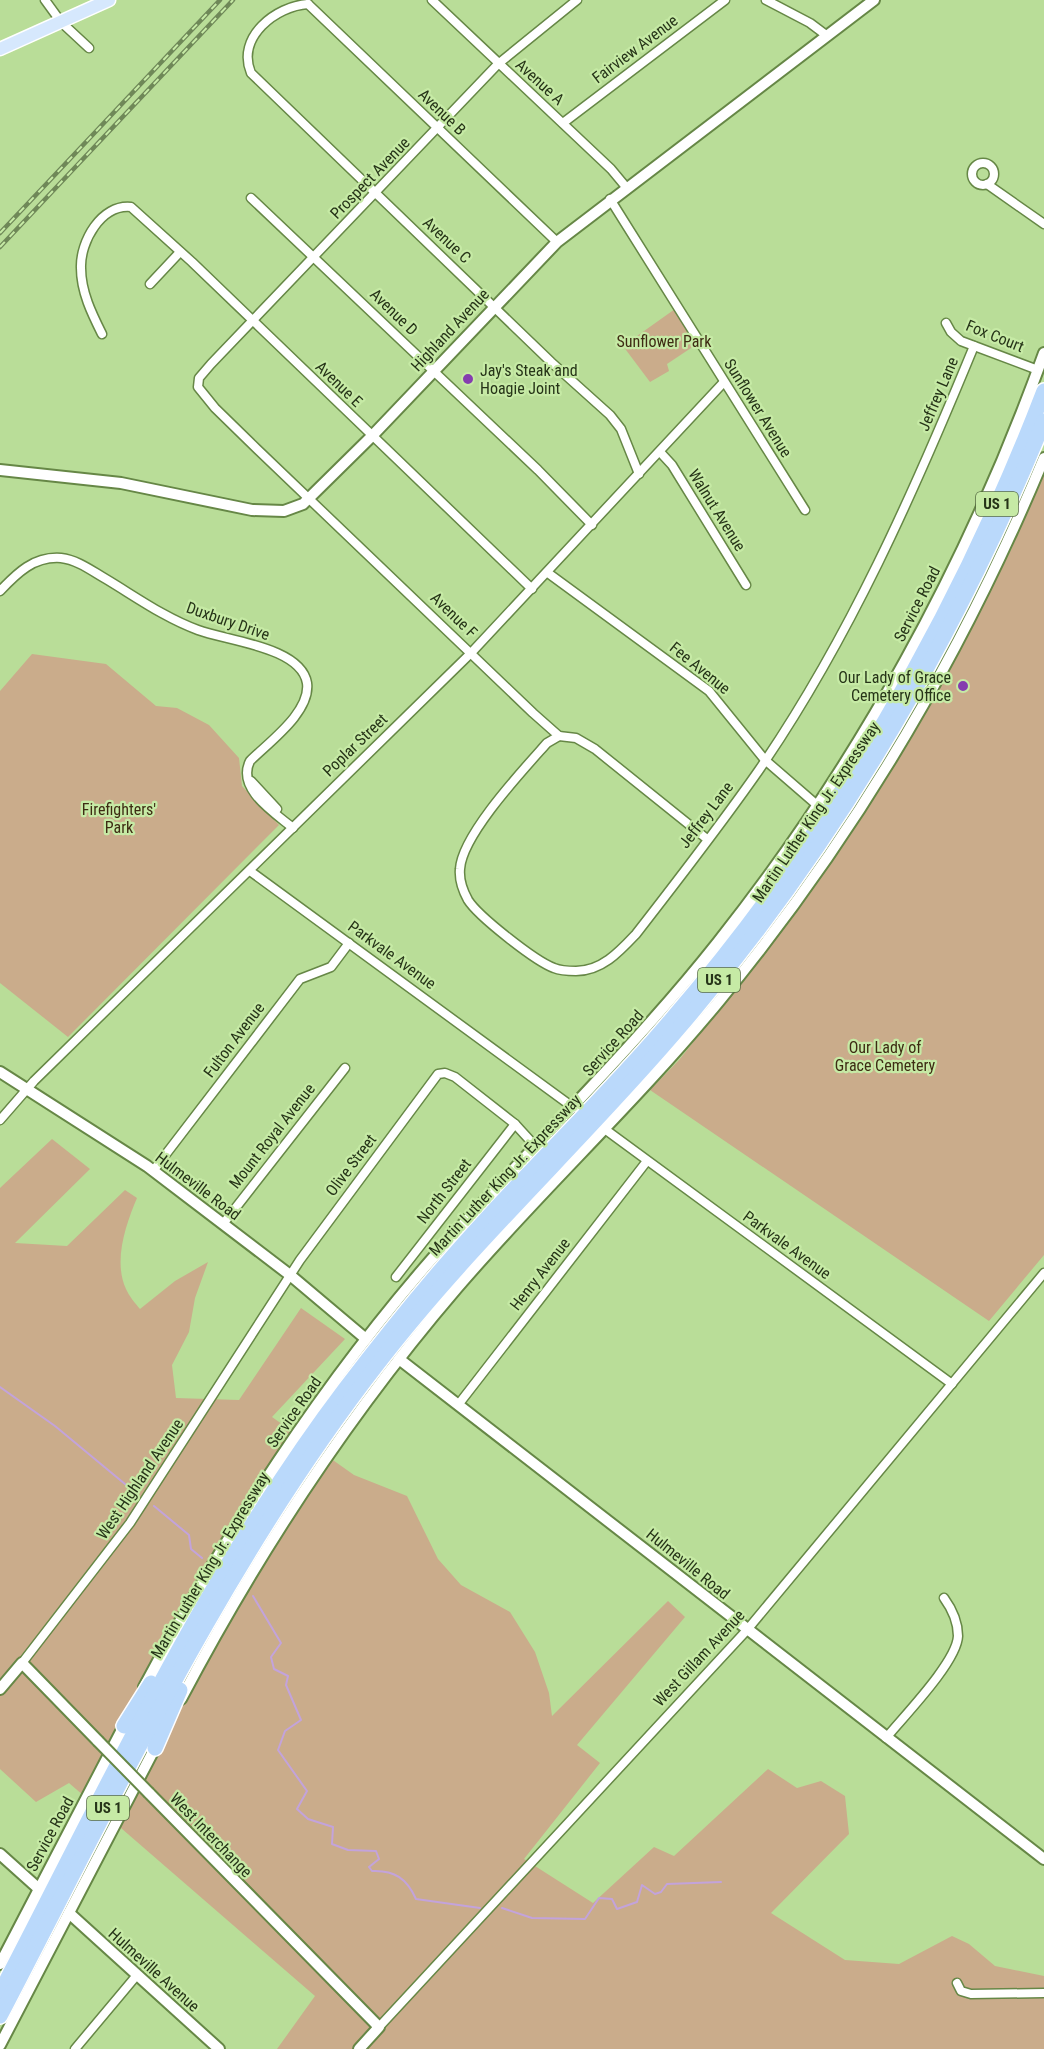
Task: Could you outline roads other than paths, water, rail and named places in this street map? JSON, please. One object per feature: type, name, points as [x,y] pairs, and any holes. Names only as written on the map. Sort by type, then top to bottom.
[{"type":"highway","name":"Martin Luther King Jr. Expressway","points":[[0,1993],[159,1687],[218,1580],[315,1431],[390,1331],[468,1238],[673,1018],[750,923],[808,842],[880,730],[945,613],[1002,494],[1044,391]]},
{"type":"highway","name":"Martin Luther King Jr. Expressway","points":[[0,2016],[174,1682],[219,1602],[298,1474],[404,1330],[470,1252],[674,1033],[765,921],[817,848],[890,735],[955,618],[998,529],[1044,421]]},
{"type":"highway","points":[[124,1726],[218,1580]]},
{"type":"highway","points":[[155,1748],[183,1682],[216,1621],[219,1602]]},
{"type":"main road","points":[[0,49],[110,0]]},
{"type":"street","points":[[45,0],[61,22],[89,48]]},
{"type":"street","name":"Avenue A","points":[[432,0],[611,169],[626,187]]},
{"type":"street","name":"Prospect Avenue","points":[[198,387],[199,378],[498,64],[542,26],[578,0]]},
{"type":"street","name":"Fairview Avenue","points":[[563,123],[726,0]]},
{"type":"street","points":[[766,0],[810,22],[826,35]]},
{"type":"street","name":"Highland Avenue","points":[[0,470],[121,483],[211,502],[268,511],[291,509],[309,499],[372,436],[557,242],[610,199],[874,0]]},
{"type":"street","name":"Avenue C","points":[[309,2],[295,5],[266,20],[256,33],[249,49],[248,61],[254,76],[616,422],[639,474]]},
{"type":"street","name":"Avenue B","points":[[309,2],[557,242]]},
{"type":"street","points":[[987,184],[1044,224]]},
{"type":"street","name":"Avenue D","points":[[251,198],[433,370],[592,525]]},
{"type":"street","name":"Sunflower Avenue","points":[[610,199],[723,383],[805,510]]},
{"type":"street","name":"Avenue E","points":[[102,334],[91,312],[80,267],[87,243],[97,222],[110,211],[130,207],[180,252],[532,589]]},
{"type":"street","points":[[150,284],[180,252]]},
{"type":"street","name":"Fox Court","points":[[946,323],[954,336],[1038,370]]},
{"type":"street","name":"Jeffrey Lane","points":[[560,736],[547,743],[476,831],[464,852],[460,869],[463,889],[471,904],[543,962],[563,970],[577,971],[600,965],[612,958],[636,934],[765,760],[817,673],[877,564],[930,451],[974,346]]},
{"type":"street","name":"Service Road","points":[[0,1964],[124,1726],[230,1535],[304,1423],[366,1339],[446,1244],[635,1042],[713,949],[818,805],[869,723],[933,607],[990,488],[1044,353]]},
{"type":"street","name":"Poplar Street","points":[[0,1120],[26,1090],[471,653],[723,383]]},
{"type":"street","name":"Avenue F","points":[[198,387],[215,408],[309,499],[560,736],[576,738],[595,748],[707,839]]},
{"type":"street","name":"Walnut Avenue","points":[[660,452],[672,465],[746,585]]},
{"type":"street","points":[[0,2045],[155,1748],[262,1555],[335,1445],[399,1359],[480,1262],[663,1067],[728,990],[803,892],[848,828],[901,742],[958,641],[1006,544],[1044,458]]},
{"type":"street","name":"Duxbury Drive","points":[[0,591],[20,570],[33,562],[62,558],[81,564],[154,608],[196,629],[291,659],[306,679],[306,700],[299,712],[250,761],[246,777],[293,828]]},
{"type":"street","name":"Fee Avenue","points":[[548,573],[709,691],[765,760],[818,805]]},
{"type":"street","name":"Parkvale Avenue","points":[[250,871],[574,1108]]},
{"type":"street","name":"Fulton Avenue","points":[[153,1171],[300,979],[331,967],[349,943]]},
{"type":"street","name":"Mount Royal Avenue","points":[[223,1224],[345,1068]]},
{"type":"street","name":"Hulmeville Road","points":[[0,1072],[153,1171],[290,1275],[366,1339]]},
{"type":"street","name":"Olive Street","points":[[290,1275],[438,1074],[445,1072],[455,1077],[515,1125]]},
{"type":"street","points":[[515,1125],[536,1147]]},
{"type":"street","name":"North Street","points":[[396,1277],[515,1125]]},
{"type":"street","name":"Parkvale Avenue","points":[[606,1130],[952,1384]]},
{"type":"street","name":"Henry Avenue","points":[[458,1405],[646,1161]]},
{"type":"street","name":"West Gillam Avenue","points":[[359,2049],[747,1630],[1044,1273]]},
{"type":"street","name":"West Highland Avenue","points":[[0,1689],[130,1523],[290,1275]]},
{"type":"street","name":"Hulmeville Road","points":[[399,1359],[1044,1859]]},
{"type":"street","points":[[886,1738],[953,1653],[958,1634],[952,1610],[944,1598]]},
{"type":"street","name":"West Interchange","points":[[22,1663],[379,2027]]},
{"type":"street","points":[[0,1854],[39,1889]]},
{"type":"street","name":"Hulmeville Avenue","points":[[69,1913],[219,2049]]},
{"type":"street","points":[[75,2049],[137,1975]]},
{"type":"street","points":[[957,1983],[961,1991],[971,1994],[1044,1993]]},
{"type":"waterway","points":[[0,1387],[55,1426],[137,1494]]},
{"type":"waterway","points":[[154,1506],[189,1535],[191,1549],[202,1558]]},
{"type":"waterway","points":[[253,1596],[281,1643],[271,1657],[274,1669],[288,1676],[286,1685],[301,1720],[285,1731],[278,1750],[307,1791],[297,1809],[308,1819],[333,1827],[332,1844],[348,1850],[376,1851],[379,1859],[369,1867],[372,1871],[387,1872],[399,1877],[409,1886],[416,1899],[480,1908]]},
{"type":"waterway","points":[[502,1908],[532,1918],[585,1919],[599,1898],[612,1899],[617,1909],[637,1902],[642,1885],[655,1894],[661,1892],[667,1884],[721,1882]]},
{"type":"railway","points":[[0,233],[220,0]]},
{"type":"railway","points":[[0,247],[233,0]]},
{"type":"place","name":"Jay's Steak and Hoagie Joint","points":[[468,379]]},
{"type":"place","name":"Our Lady of Grace Cemetery Office","points":[[963,686]]},
{"type":"park label","name":"Sunflower Park","points":[[664,341]]},
{"type":"park label","name":"Firefighters' Park","points":[[119,818]]},
{"type":"park label","name":"Our Lady of Grace Cemetery","points":[[885,1056]]}]
